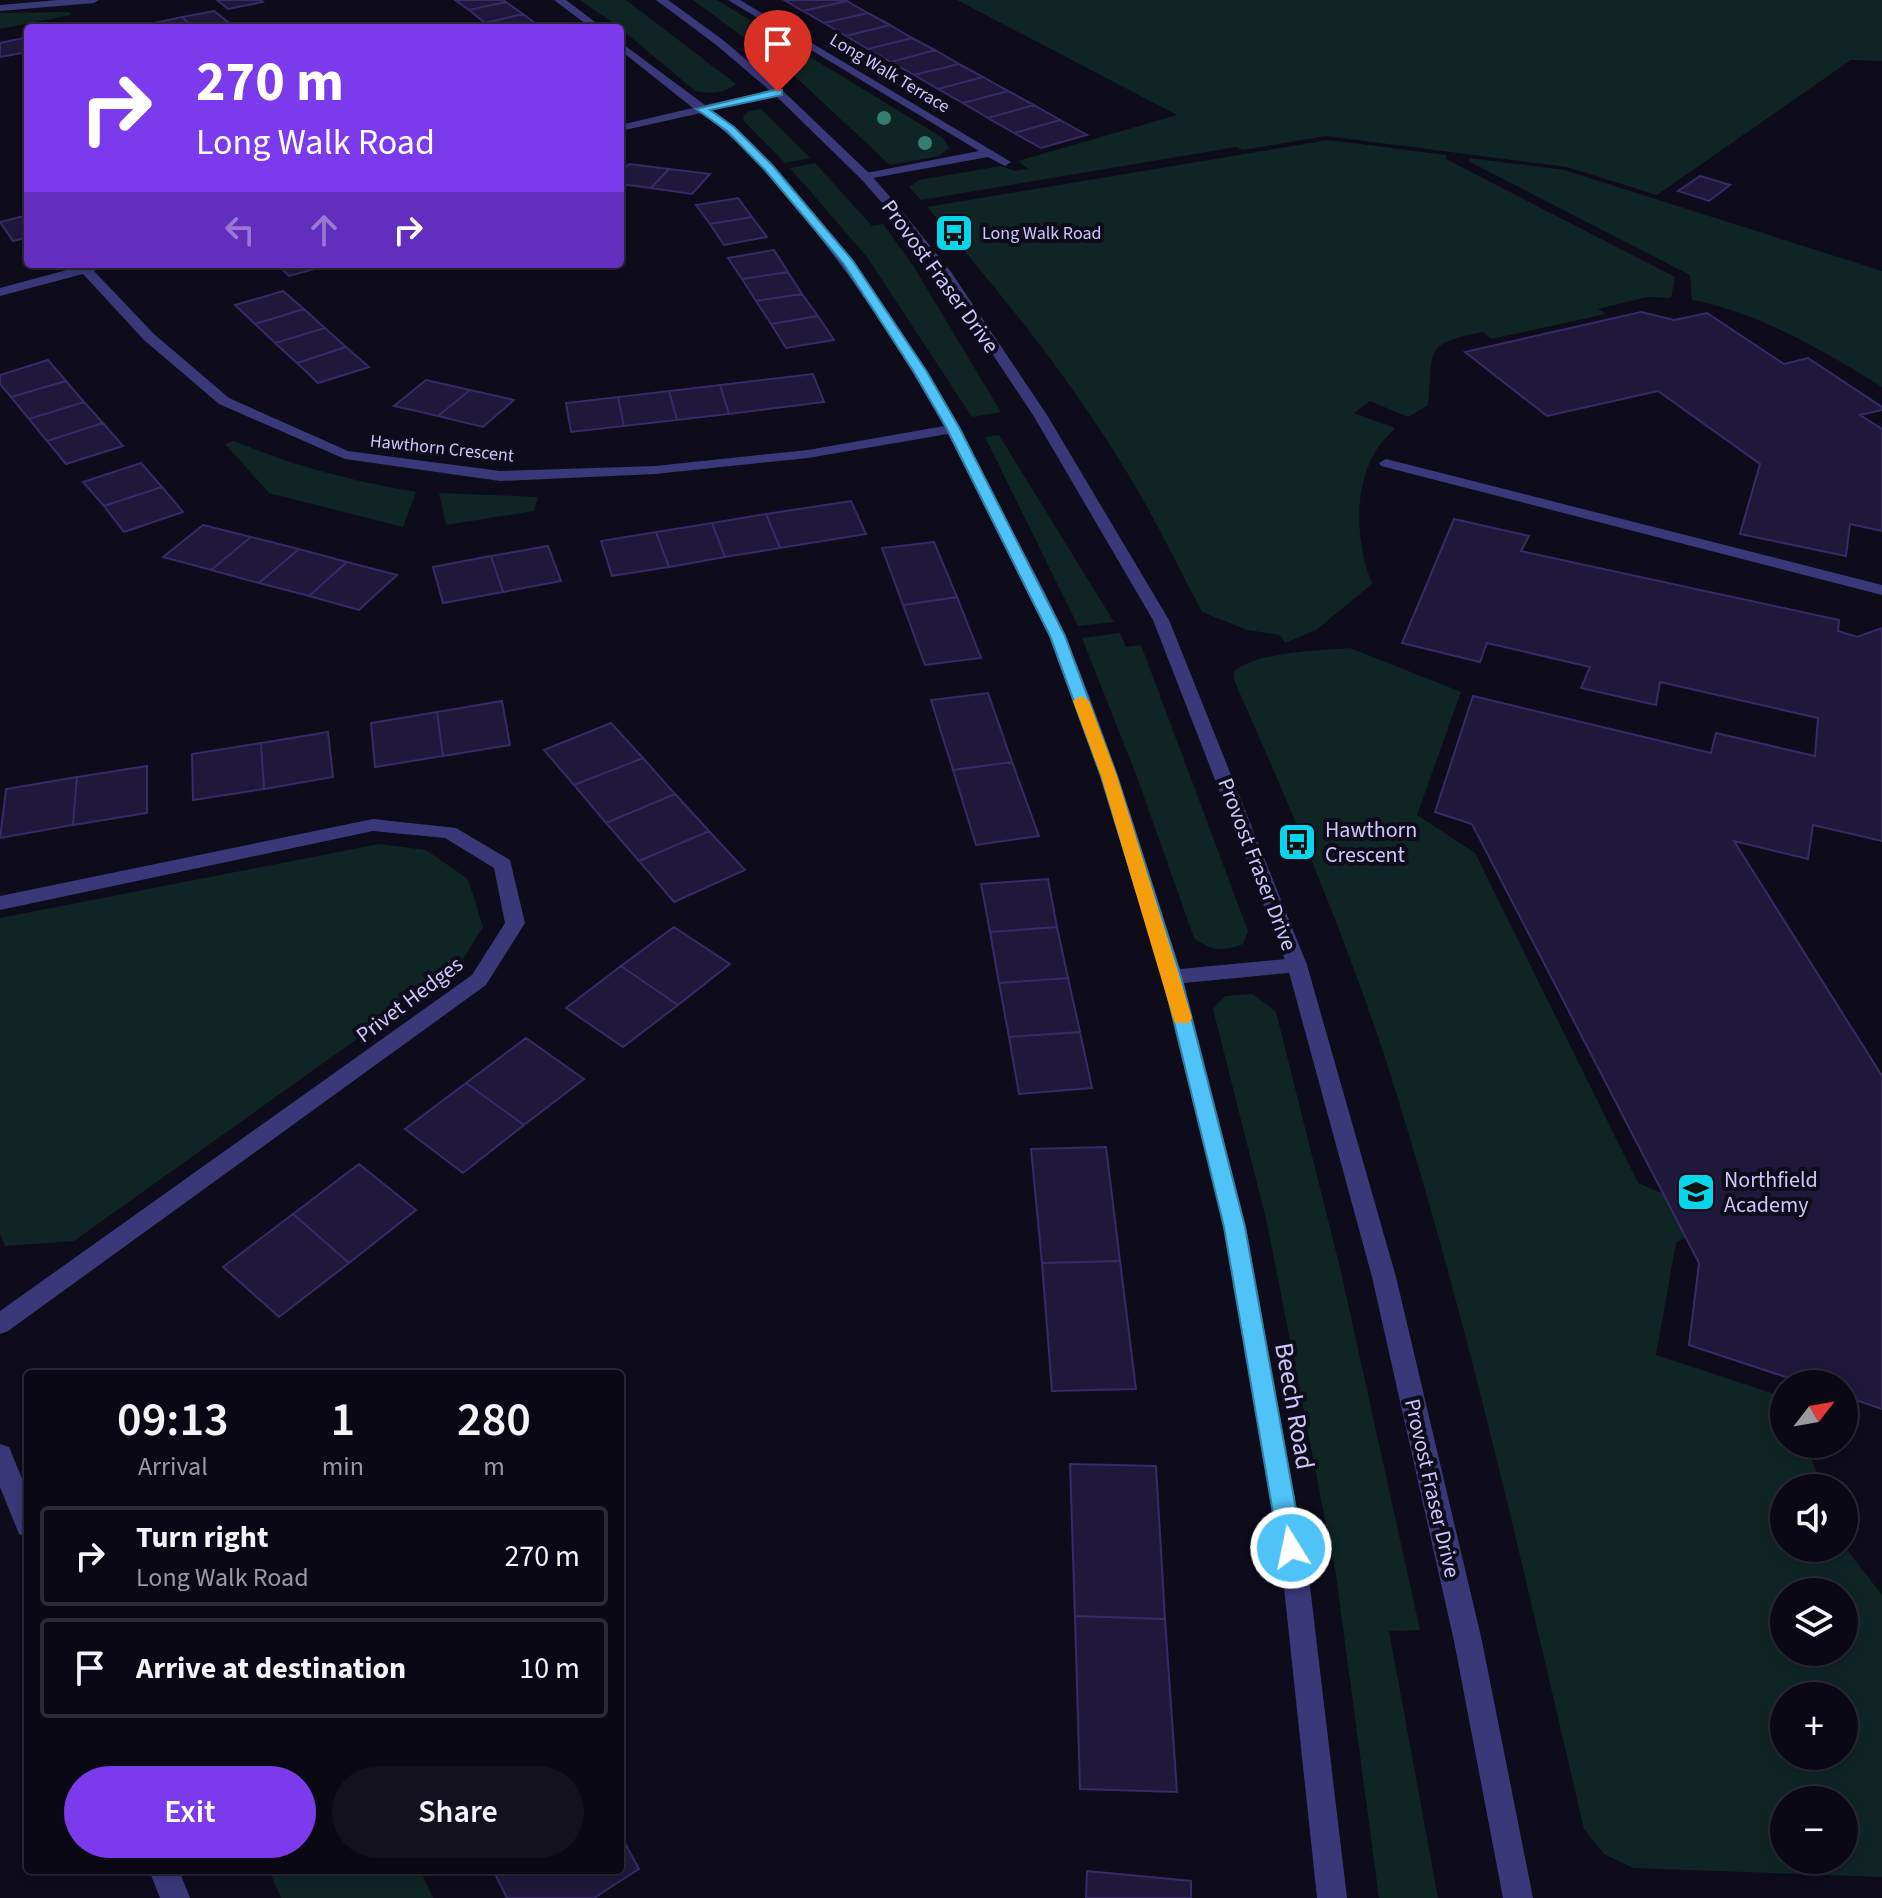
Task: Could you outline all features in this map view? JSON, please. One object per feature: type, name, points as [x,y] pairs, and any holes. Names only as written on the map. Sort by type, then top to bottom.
[{"type":"street","points":[[0,8],[94,0]]},
{"type":"street","points":[[559,0],[592,24]]},
{"type":"street","name":"Provost Fraser Drive","points":[[661,0],[719,42],[778,92],[866,177],[946,275],[1040,415],[1161,620],[1297,965],[1384,1277],[1468,1641],[1518,1898]]},
{"type":"street","name":"Long Walk Terrace","points":[[733,0],[1005,162]]},
{"type":"street","points":[[624,48],[701,109]]},
{"type":"street","points":[[624,127],[778,92]]},
{"type":"street","name":"Beech Road","points":[[701,109],[731,129],[769,168],[847,261],[920,372],[953,429],[1057,636],[1109,776],[1172,977],[1235,1227],[1296,1578],[1332,1898]]},
{"type":"street","points":[[866,177],[989,153]]},
{"type":"street","points":[[0,292],[89,268]]},
{"type":"street","name":"Hawthorn Crescent","points":[[85,269],[149,337],[224,401],[345,455],[500,476],[655,470],[808,454],[953,429]]},
{"type":"street","points":[[1386,463],[1882,590]]},
{"type":"street","name":"Privet Hedges","points":[[0,903],[373,825],[449,832],[503,865],[515,923],[479,980],[0,1324]]},
{"type":"street","points":[[1172,977],[1297,965]]},
{"type":"street","points":[[0,1455],[24,1516]]},
{"type":"street","points":[[166,1874],[175,1898]]},
{"type":"green space","points":[[580,0],[626,0],[736,84],[717,92],[695,91],[624,31],[624,24],[614,24]]},
{"type":"green space","points":[[693,0],[717,0],[943,138],[949,148],[939,156],[890,165],[788,70]]},
{"type":"green space","points":[[957,0],[1882,0],[1882,61],[1851,60],[1657,195],[1567,167],[1326,136],[1243,150],[1236,147],[921,200],[909,187],[919,180],[1001,166],[1015,171],[1028,169],[1018,161],[1177,115]]},
{"type":"green space","points":[[69,12],[71,15],[0,29],[0,13]]},
{"type":"green space","points":[[761,109],[810,158],[785,163],[744,121],[743,116],[749,111]]},
{"type":"green space","points":[[1329,140],[1446,155],[1446,159],[1675,277],[1671,298],[1647,297],[1598,309],[1606,314],[1491,339],[1483,332],[1450,341],[1440,346],[1432,360],[1428,405],[1408,417],[1370,401],[1354,413],[1395,428],[1375,452],[1360,500],[1360,534],[1372,584],[1316,630],[1285,643],[1280,635],[1247,630],[1202,612],[1142,498],[1078,397],[1006,301],[955,240],[963,237],[955,227],[946,229],[927,207]]},
{"type":"green space","points":[[1469,158],[1564,170],[1882,271],[1882,387],[1815,347],[1766,324],[1692,300],[1690,275],[1470,162]]},
{"type":"green space","points":[[815,163],[872,226],[883,224],[914,267],[1001,412],[972,417],[867,257],[790,168]]},
{"type":"green space","points":[[999,435],[1114,622],[1078,626],[985,437]]},
{"type":"green space","points":[[234,441],[324,472],[416,492],[403,527],[269,493],[225,444]]},
{"type":"green space","points":[[439,493],[538,497],[534,511],[446,525]]},
{"type":"green space","points":[[1120,633],[1126,647],[1141,645],[1248,931],[1243,944],[1217,949],[1194,938],[1137,777],[1082,638]]},
{"type":"green space","points":[[1350,648],[1461,692],[1417,815],[1475,853],[1638,1183],[1664,1194],[1686,1237],[1676,1243],[1656,1355],[1770,1392],[1770,1458],[1811,1458],[1817,1474],[1770,1474],[1770,1562],[1856,1562],[1882,1595],[1882,1877],[1799,1874],[1858,1874],[1858,1786],[1770,1786],[1770,1873],[1633,1868],[1604,1854],[1584,1829],[1475,1373],[1399,1102],[1344,941],[1234,680],[1234,671],[1245,664],[1289,653]]},
{"type":"green space","points":[[379,844],[426,850],[468,879],[483,927],[458,967],[74,1241],[5,1246],[0,1234],[0,918]]},
{"type":"green space","points":[[1253,994],[1276,1012],[1341,1272],[1420,1630],[1389,1631],[1438,1898],[1379,1898],[1336,1575],[1267,1223],[1213,1009],[1225,996]]},
{"type":"green space","points":[[271,1874],[422,1874],[433,1898],[281,1898]]},
{"type":"building","points":[[217,0],[261,0],[263,2],[228,9]]},
{"type":"building","points":[[455,0],[503,0],[506,2],[469,10]]},
{"type":"building","points":[[784,0],[845,0],[847,1],[803,11]]},
{"type":"building","points":[[847,1],[868,13],[824,23],[803,11]]},
{"type":"building","points":[[506,2],[523,14],[485,23],[469,10]]},
{"type":"building","points":[[214,11],[228,22],[190,24],[182,17]]},
{"type":"building","points":[[868,13],[890,25],[846,36],[824,23]]},
{"type":"building","points":[[523,14],[536,24],[486,24]]},
{"type":"building","points":[[182,17],[190,24],[149,24]]},
{"type":"building","points":[[890,25],[912,38],[868,49],[846,36]]},
{"type":"building","points":[[23,38],[24,53],[0,57],[0,43]]},
{"type":"building","points":[[912,38],[935,50],[891,62],[868,49]]},
{"type":"building","points":[[935,50],[959,64],[914,75],[891,62]]},
{"type":"building","points":[[959,64],[983,77],[938,89],[914,75]]},
{"type":"building","points":[[983,77],[1008,91],[963,103],[938,89]]},
{"type":"building","points":[[1008,91],[1034,105],[988,118],[963,103]]},
{"type":"building","points":[[1034,105],[1060,120],[1014,133],[988,118]]},
{"type":"building","points":[[1060,120],[1087,135],[1041,148],[1014,133]]},
{"type":"building","points":[[629,164],[669,169],[651,188],[624,185],[624,169]]},
{"type":"building","points":[[669,169],[710,174],[692,194],[651,188]]},
{"type":"building","points":[[1700,176],[1730,185],[1709,201],[1678,191]]},
{"type":"building","points":[[738,198],[752,217],[710,224],[696,205]]},
{"type":"building","points":[[24,216],[24,238],[13,241],[0,222]]},
{"type":"building","points":[[752,217],[767,237],[724,245],[710,224]]},
{"type":"building","points":[[774,250],[788,272],[742,279],[728,258]]},
{"type":"building","points":[[281,268],[318,268],[289,276]]},
{"type":"building","points":[[788,272],[802,294],[756,301],[742,279]]},
{"type":"building","points":[[283,291],[304,309],[255,324],[235,305]]},
{"type":"building","points":[[802,294],[818,316],[771,324],[756,301]]},
{"type":"building","points":[[304,309],[325,328],[275,343],[255,324]]},
{"type":"building","points":[[1641,312],[1674,320],[1707,313],[1784,364],[1808,358],[1882,407],[1882,410],[1860,415],[1882,429],[1882,531],[1850,524],[1846,556],[1740,534],[1760,464],[1658,391],[1547,416],[1465,352]]},
{"type":"building","points":[[818,316],[834,340],[786,348],[771,324]]},
{"type":"building","points":[[325,328],[346,347],[297,363],[275,343]]},
{"type":"building","points":[[346,347],[369,367],[318,383],[297,363]]},
{"type":"building","points":[[48,360],[66,381],[11,397],[0,384],[0,375]]},
{"type":"building","points":[[813,374],[824,402],[729,414],[720,385]]},
{"type":"building","points":[[426,380],[470,390],[438,416],[394,406]]},
{"type":"building","points":[[66,381],[84,402],[29,419],[11,397]]},
{"type":"building","points":[[720,385],[729,414],[677,420],[669,391]]},
{"type":"building","points":[[470,390],[514,400],[483,427],[438,416]]},
{"type":"building","points":[[669,391],[677,420],[624,426],[618,397]]},
{"type":"building","points":[[618,397],[624,426],[571,432],[566,403]]},
{"type":"building","points":[[84,402],[103,423],[47,441],[29,419]]},
{"type":"building","points":[[103,423],[123,446],[66,464],[47,441]]},
{"type":"building","points":[[141,463],[162,487],[104,506],[83,482]]},
{"type":"building","points":[[162,487],[183,512],[124,532],[104,506]]},
{"type":"building","points":[[851,501],[866,534],[780,548],[766,514]]},
{"type":"building","points":[[766,514],[780,548],[725,557],[712,523]]},
{"type":"building","points":[[1454,519],[1529,536],[1521,551],[1839,620],[1838,631],[1857,637],[1882,628],[1882,841],[1813,825],[1808,859],[1734,841],[1882,1076],[1882,1409],[1858,1401],[1858,1370],[1770,1372],[1689,1345],[1699,1263],[1472,824],[1435,812],[1473,696],[1711,753],[1716,733],[1815,756],[1818,718],[1660,682],[1656,705],[1581,688],[1590,667],[1487,643],[1480,662],[1402,643]]},
{"type":"building","points":[[712,523],[725,557],[669,567],[656,532]]},
{"type":"building","points":[[203,525],[251,537],[211,570],[163,557]]},
{"type":"building","points":[[656,532],[669,567],[612,576],[601,541]]},
{"type":"building","points":[[251,537],[299,549],[259,583],[211,570]]},
{"type":"building","points":[[934,542],[957,597],[903,605],[882,548]]},
{"type":"building","points":[[548,546],[561,581],[503,592],[491,556]]},
{"type":"building","points":[[299,549],[347,562],[309,596],[259,583]]},
{"type":"building","points":[[491,556],[503,592],[443,603],[433,567]]},
{"type":"building","points":[[347,562],[397,575],[359,610],[309,596]]},
{"type":"building","points":[[957,597],[981,658],[925,665],[903,605]]},
{"type":"building","points":[[988,693],[1012,762],[953,770],[931,700]]},
{"type":"building","points":[[502,701],[510,745],[443,756],[437,712]]},
{"type":"building","points":[[437,712],[443,756],[375,767],[371,723]]},
{"type":"building","points":[[611,723],[643,758],[574,785],[544,750]]},
{"type":"building","points":[[328,732],[333,777],[264,789],[261,743]]},
{"type":"building","points":[[261,743],[264,789],[193,800],[192,754]]},
{"type":"building","points":[[643,758],[675,794],[606,823],[574,785]]},
{"type":"building","points":[[1012,762],[1039,836],[976,845],[953,770]]},
{"type":"building","points":[[147,766],[147,813],[73,825],[77,777]]},
{"type":"building","points":[[77,777],[73,825],[0,838],[6,789]]},
{"type":"building","points":[[675,794],[709,831],[639,861],[606,823]]},
{"type":"building","points":[[709,831],[745,870],[674,902],[639,861]]},
{"type":"building","points":[[1048,879],[1057,927],[990,932],[981,884]]},
{"type":"building","points":[[674,927],[730,964],[678,1005],[621,966]]},
{"type":"building","points":[[1057,927],[1068,978],[999,983],[990,932]]},
{"type":"building","points":[[621,966],[678,1005],[623,1047],[566,1008]]},
{"type":"building","points":[[1068,978],[1080,1032],[1009,1037],[999,983]]},
{"type":"building","points":[[1080,1032],[1092,1088],[1019,1094],[1009,1037]]},
{"type":"building","points":[[526,1038],[584,1079],[524,1125],[466,1083]]},
{"type":"building","points":[[466,1083],[524,1125],[463,1173],[405,1129]]},
{"type":"building","points":[[1106,1147],[1120,1261],[1042,1263],[1031,1149]]},
{"type":"building","points":[[359,1164],[416,1210],[349,1263],[293,1214]]},
{"type":"building","points":[[293,1214],[349,1263],[279,1317],[223,1267]]},
{"type":"building","points":[[1120,1261],[1136,1389],[1052,1391],[1042,1263]]},
{"type":"building","points":[[1070,1464],[1156,1466],[1165,1619],[1075,1616]]},
{"type":"building","points":[[1075,1616],[1165,1619],[1177,1792],[1080,1789]]},
{"type":"building","points":[[624,1841],[639,1869],[594,1898],[507,1898],[495,1874],[624,1874]]},
{"type":"building","points":[[1087,1871],[1191,1881],[1191,1898],[1086,1898]]},
{"type":"slow traffic","points":[[1081,701],[1109,776],[1182,1018]]},
{"type":"place","name":"Long Walk Road","points":[[954,233]]},
{"type":"place","name":"Hawthorn Crescent","points":[[1297,842]]},
{"type":"place","name":"Northfield Academy","points":[[1696,1192]]},
{"type":"route","points":[[778,92],[701,109],[731,129],[769,168],[847,261],[920,372],[953,429],[1057,636],[1109,776],[1172,977],[1235,1227],[1291,1548]]}]
